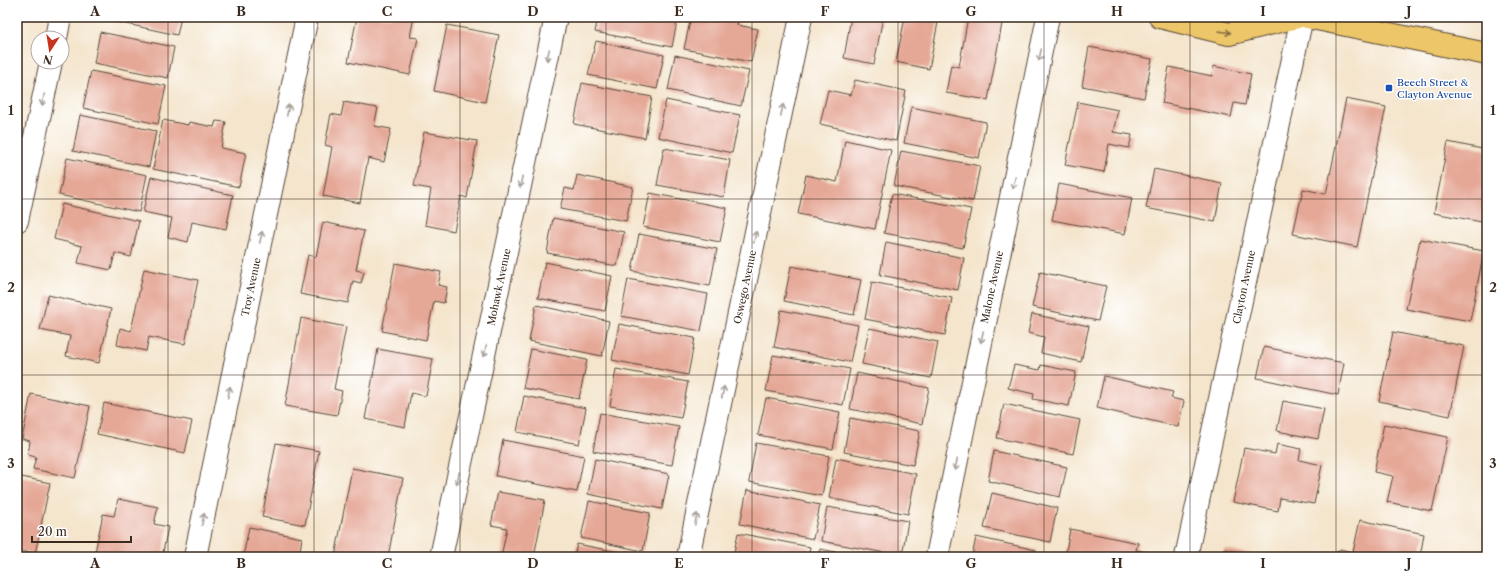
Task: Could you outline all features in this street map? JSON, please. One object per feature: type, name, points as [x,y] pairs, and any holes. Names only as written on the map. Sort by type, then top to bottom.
[{"type":"highway","points":[[1160,17],[1229,34],[1297,17]]},
{"type":"highway","points":[[1307,17],[1487,54]]},
{"type":"street","points":[[58,30],[60,17]]},
{"type":"street","name":"Troy Avenue","points":[[195,557],[307,17]]},
{"type":"street","name":"Mohawk Avenue","points":[[441,557],[556,17]]},
{"type":"street","name":"Oswego Avenue","points":[[688,557],[801,17]]},
{"type":"street","name":"Malone Avenue","points":[[937,557],[1048,17]]},
{"type":"street","name":"Clayton Avenue","points":[[1186,557],[1302,17]]},
{"type":"street","points":[[17,221],[48,70]]},
{"type":"building","points":[[95,17],[181,17],[177,35]]},
{"type":"building","points":[[357,17],[414,17],[410,37],[418,38],[410,75],[348,62]]},
{"type":"building","points":[[598,17],[678,17],[672,47],[595,32]]},
{"type":"building","points":[[691,17],[715,19],[715,17],[723,17],[738,20],[737,25],[758,29],[751,62],[684,49]]},
{"type":"building","points":[[851,17],[883,17],[874,64],[844,58]]},
{"type":"building","points":[[905,17],[939,17],[929,69],[896,62]]},
{"type":"building","points":[[968,17],[1003,18],[988,100],[946,93],[951,65],[959,67]]},
{"type":"building","points":[[447,25],[499,35],[485,102],[434,91]]},
{"type":"building","points":[[100,32],[174,47],[168,78],[94,63]]},
{"type":"building","points":[[596,41],[664,55],[657,89],[588,75]]},
{"type":"building","points":[[1089,47],[1152,59],[1144,98],[1082,86]]},
{"type":"building","points":[[675,55],[749,71],[741,106],[668,90]]},
{"type":"building","points":[[1213,66],[1251,74],[1245,105],[1234,103],[1231,117],[1162,103],[1169,67],[1212,76]]},
{"type":"building","points":[[91,71],[166,86],[158,124],[83,108]]},
{"type":"building","points":[[855,80],[906,91],[896,141],[820,124],[828,90],[851,95]]},
{"type":"building","points":[[582,83],[652,97],[645,138],[574,124]]},
{"type":"building","points":[[1346,99],[1386,107],[1357,247],[1293,234],[1303,189],[1326,194]]},
{"type":"building","points":[[666,100],[740,115],[732,153],[658,137]]},
{"type":"building","points":[[344,102],[378,108],[374,126],[391,129],[384,162],[368,158],[360,203],[323,196],[332,147],[325,145],[331,114],[341,116]]},
{"type":"building","points":[[1078,102],[1118,110],[1113,132],[1132,135],[1129,148],[1109,144],[1104,172],[1065,165]]},
{"type":"building","points":[[911,107],[986,122],[979,158],[904,143]]},
{"type":"building","points":[[80,115],[156,131],[149,167],[73,151]]},
{"type":"building","points":[[163,120],[188,125],[189,122],[214,127],[216,121],[226,122],[221,148],[246,153],[239,187],[153,169]]},
{"type":"building","points":[[424,132],[477,141],[467,198],[461,196],[454,231],[425,225],[431,189],[414,186]]},
{"type":"building","points":[[845,140],[891,150],[875,229],[798,214],[806,175],[837,182]]},
{"type":"building","points":[[1448,142],[1487,150],[1487,223],[1434,213]]},
{"type":"building","points":[[664,148],[730,160],[724,197],[657,185]]},
{"type":"building","points":[[901,151],[980,166],[973,201],[894,186]]},
{"type":"building","points":[[67,158],[147,175],[139,212],[59,195]]},
{"type":"building","points":[[1154,169],[1222,183],[1215,222],[1146,208]]},
{"type":"building","points":[[577,175],[633,187],[626,221],[560,209],[565,188],[574,190]]},
{"type":"building","points":[[151,177],[233,195],[226,229],[192,222],[188,242],[168,237],[172,218],[143,212]]},
{"type":"building","points":[[1059,184],[1132,198],[1125,234],[1052,220]]},
{"type":"building","points":[[650,193],[727,208],[720,242],[643,227]]},
{"type":"building","points":[[892,194],[971,209],[963,248],[884,233]]},
{"type":"building","points":[[62,204],[139,221],[131,257],[115,253],[111,270],[78,263],[82,246],[54,239]]},
{"type":"building","points":[[553,218],[624,232],[617,266],[547,253]]},
{"type":"building","points":[[323,222],[364,231],[356,270],[364,272],[361,283],[353,281],[348,303],[300,294],[308,255],[316,257]]},
{"type":"building","points":[[639,234],[717,249],[710,286],[632,271]]},
{"type":"building","points":[[1420,239],[1484,251],[1470,321],[1406,309]]},
{"type":"building","points":[[886,242],[964,258],[958,290],[880,275]]},
{"type":"building","points":[[545,262],[612,276],[605,311],[538,298]]},
{"type":"building","points":[[395,263],[441,272],[438,285],[447,287],[444,303],[434,301],[426,340],[382,331]]},
{"type":"building","points":[[791,266],[861,280],[854,315],[784,301]]},
{"type":"building","points":[[144,269],[198,280],[185,344],[149,337],[146,351],[117,345],[120,328],[131,331]]},
{"type":"building","points":[[1040,272],[1106,286],[1098,321],[1032,307]]},
{"type":"building","points":[[628,279],[708,294],[701,331],[621,316]]},
{"type":"building","points":[[872,282],[952,298],[945,335],[865,319]]},
{"type":"building","points":[[48,295],[111,309],[99,363],[66,356],[70,336],[40,330]]},
{"type":"building","points":[[536,305],[609,321],[602,356],[529,341]]},
{"type":"building","points":[[781,310],[858,325],[850,362],[774,347]]},
{"type":"building","points":[[1032,314],[1089,326],[1081,362],[1041,353],[1044,337],[1028,333]]},
{"type":"building","points":[[301,318],[346,327],[334,389],[342,391],[337,415],[285,406]]},
{"type":"building","points":[[619,324],[695,338],[688,375],[612,360]]},
{"type":"building","points":[[869,328],[938,342],[931,378],[862,364]]},
{"type":"building","points":[[1393,332],[1464,346],[1450,416],[1379,401]]},
{"type":"building","points":[[1264,347],[1344,363],[1338,395],[1257,378]]},
{"type":"building","points":[[378,349],[433,359],[426,396],[411,393],[405,427],[365,419]]},
{"type":"building","points":[[531,349],[587,360],[579,399],[523,388]]},
{"type":"building","points":[[773,355],[850,369],[843,405],[766,391]]},
{"type":"building","points":[[1014,365],[1040,370],[1041,365],[1076,372],[1069,406],[1033,399],[1034,394],[1008,388]]},
{"type":"building","points":[[616,369],[688,382],[681,418],[610,406]]},
{"type":"building","points":[[857,373],[929,388],[922,424],[850,409]]},
{"type":"building","points":[[1104,376],[1173,392],[1171,398],[1184,401],[1178,427],[1097,408]]},
{"type":"building","points":[[31,394],[90,406],[75,478],[33,469],[36,457],[28,455],[30,441],[22,439]]},
{"type":"building","points":[[524,396],[586,408],[579,444],[517,432]]},
{"type":"building","points":[[766,398],[840,412],[833,449],[758,435]]},
{"type":"building","points":[[1283,401],[1324,409],[1318,439],[1277,431]]},
{"type":"building","points":[[104,403],[192,421],[185,453],[97,434]]},
{"type":"building","points":[[1004,404],[1080,420],[1073,454],[997,438]]},
{"type":"building","points":[[600,413],[679,427],[672,465],[593,451]]},
{"type":"building","points":[[850,418],[920,431],[913,465],[844,452]]},
{"type":"building","points":[[1384,424],[1448,437],[1432,511],[1387,502],[1393,476],[1374,472]]},
{"type":"building","points":[[503,440],[584,456],[577,492],[496,476]]},
{"type":"building","points":[[276,443],[319,451],[305,525],[262,517]]},
{"type":"building","points":[[756,443],[829,456],[822,496],[749,482]]},
{"type":"building","points":[[1277,444],[1301,449],[1299,460],[1322,465],[1314,504],[1280,498],[1278,511],[1233,502],[1244,448],[1275,454]]},
{"type":"building","points":[[994,451],[1067,467],[1060,497],[988,481]]},
{"type":"building","points":[[836,458],[916,474],[908,514],[829,498]]},
{"type":"building","points":[[595,459],[669,474],[662,509],[588,494]]},
{"type":"building","points":[[352,468],[403,478],[388,557],[335,557]]},
{"type":"building","points":[[17,476],[50,483],[35,554],[17,550]]},
{"type":"building","points":[[747,490],[820,505],[813,539],[740,524]]},
{"type":"building","points":[[498,492],[545,500],[534,557],[501,557],[507,528],[491,525]]},
{"type":"building","points":[[992,493],[1057,508],[1050,542],[984,528]]},
{"type":"building","points":[[118,499],[158,507],[154,524],[168,527],[162,557],[94,557],[103,514],[114,516]]},
{"type":"building","points":[[589,501],[650,513],[643,551],[581,538]]},
{"type":"building","points":[[827,507],[908,521],[902,556],[821,541]]},
{"type":"building","points":[[1360,520],[1424,534],[1420,557],[1335,557],[1336,553],[1340,549],[1353,552]]},
{"type":"building","points":[[249,527],[302,538],[299,557],[243,557]]},
{"type":"building","points":[[1070,529],[1138,543],[1136,550],[1152,553],[1151,557],[1065,557]]},
{"type":"building","points":[[738,533],[810,547],[808,557],[733,557]]},
{"type":"building","points":[[976,537],[1036,550],[1035,557],[972,557]]},
{"type":"building","points":[[577,544],[638,556],[638,557],[574,557]]},
{"type":"building","points":[[820,549],[857,556],[857,557],[818,557]]},
{"type":"building","points":[[1224,549],[1259,556],[1259,557],[1223,557]]},
{"type":"place","name":"Beech Street & Clayton Avenue","points":[[1389,88]]}]
